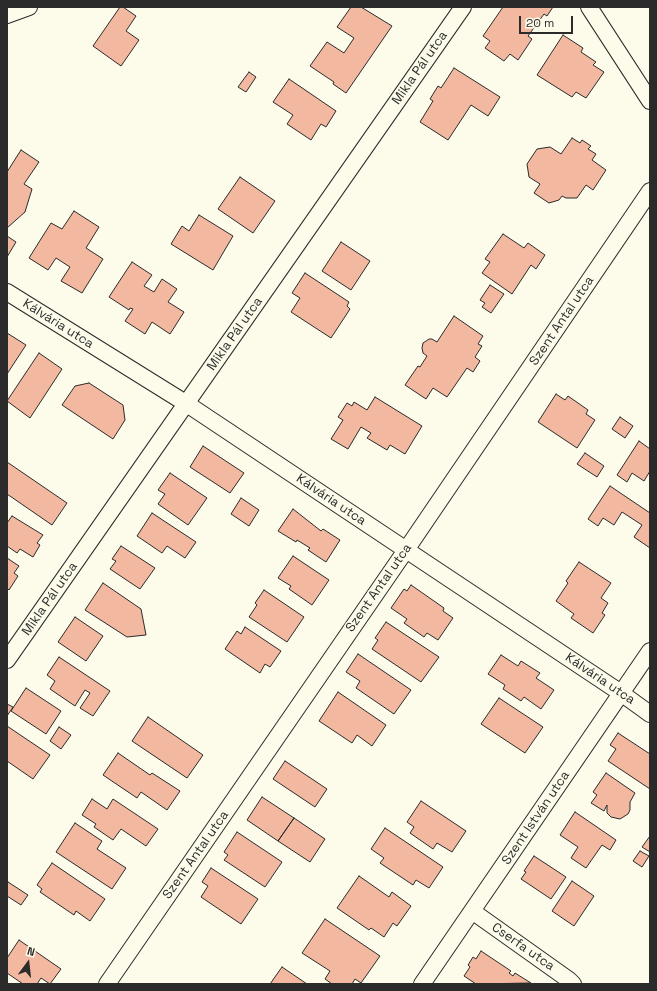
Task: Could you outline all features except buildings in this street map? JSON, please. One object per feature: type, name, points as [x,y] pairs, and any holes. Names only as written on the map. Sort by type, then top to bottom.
[{"type":"street","points":[[7,15],[30,7]]},
{"type":"street","name":"Mikla Pál utca","points":[[7,660],[463,7]]},
{"type":"street","points":[[589,7],[650,102]]},
{"type":"street","name":"Szent Antal utca","points":[[107,984],[406,550],[650,191]]},
{"type":"street","name":"Kálvária utca","points":[[7,292],[187,404],[621,692],[650,714]]},
{"type":"street","name":"Szent István utca","points":[[422,984],[650,651]]},
{"type":"street","name":"Cserfa utca","points":[[472,911],[573,984]]}]
